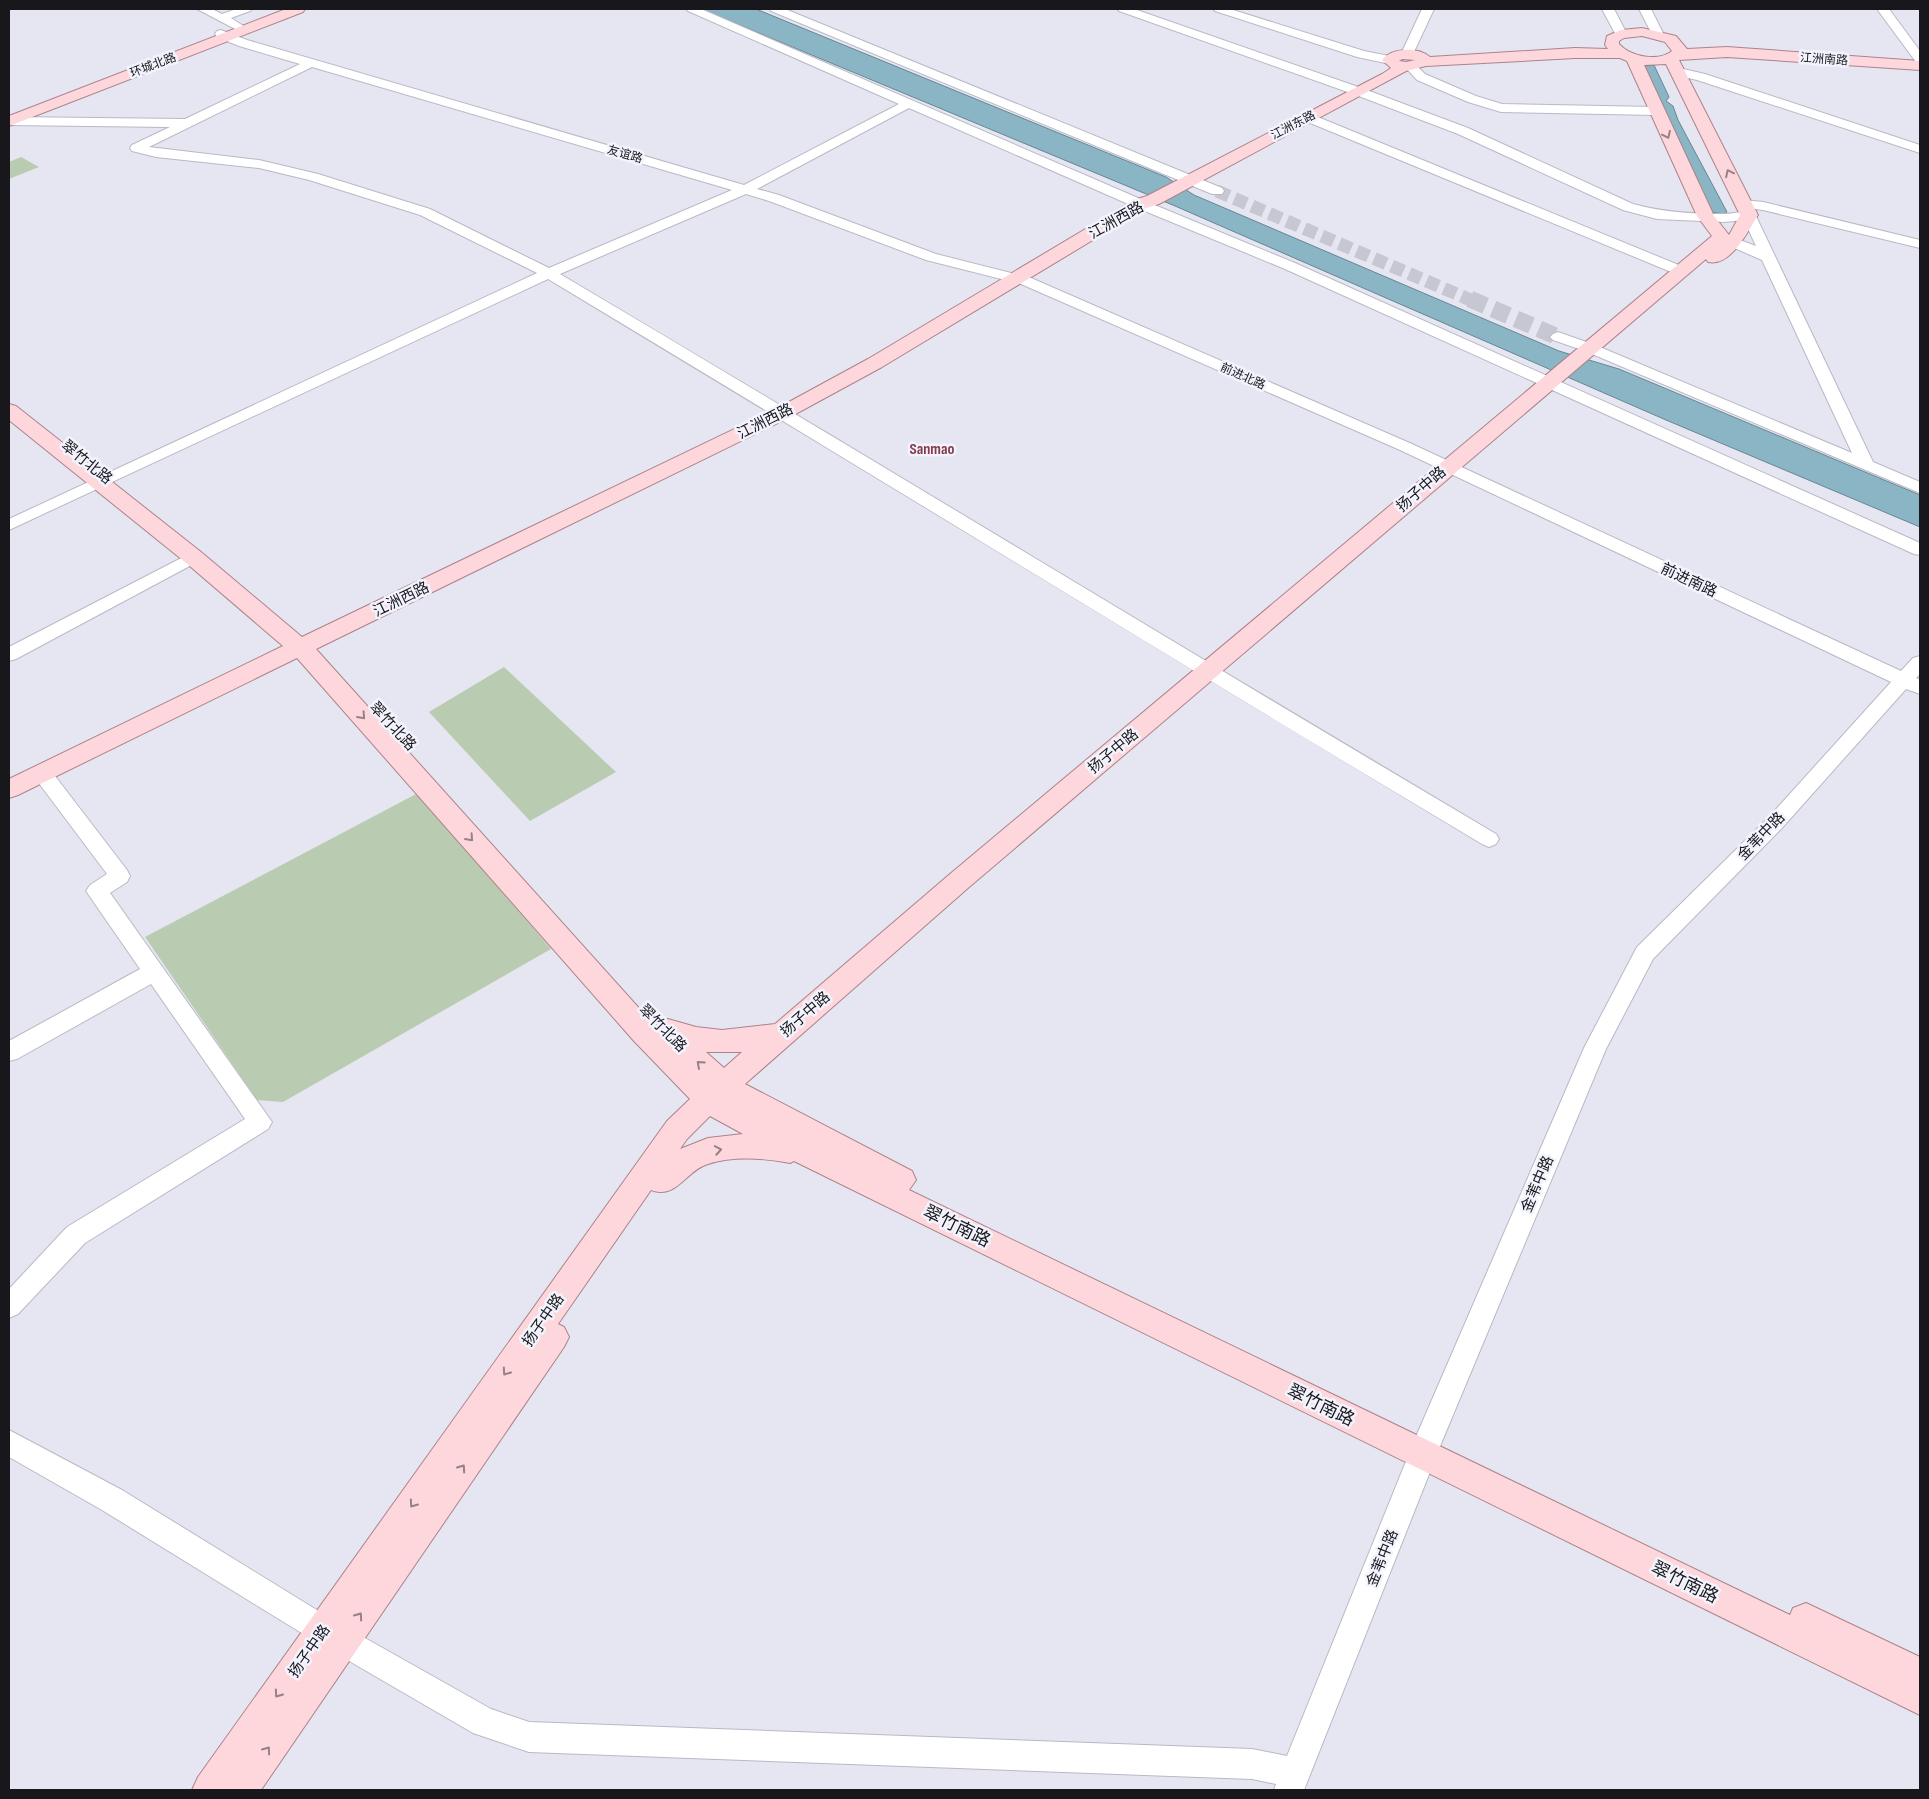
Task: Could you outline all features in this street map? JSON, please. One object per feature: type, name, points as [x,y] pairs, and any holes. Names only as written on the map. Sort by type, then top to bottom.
[{"type":"main road","name":"环城北路","points":[[223,36],[239,27],[287,9]]},
{"type":"main road","name":"环城北路","points":[[9,120],[223,36],[298,9]]},
{"type":"main road","name":"江洲东路","points":[[1147,204],[1186,181],[1360,92],[1409,61],[1591,49],[1634,32],[1658,34]]},
{"type":"main road","points":[[1592,353],[1728,239],[1746,210],[1676,57],[1658,34]]},
{"type":"main road","points":[[1616,38],[1614,48],[1627,56],[1656,111],[1706,216],[1728,239]]},
{"type":"main road","name":"江洲东路","points":[[1409,61],[1593,52],[1654,60],[1676,57]]},
{"type":"main road","name":"江洲南路","points":[[1676,57],[1728,52],[1920,66]]},
{"type":"main road","name":"江洲西路","points":[[9,800],[311,648],[884,368],[1022,280],[1147,204]]},
{"type":"main road","points":[[1592,353],[1681,271],[1728,239]]},
{"type":"main road","name":"扬子中路","points":[[239,1790],[333,1636],[677,1130],[723,1097],[955,901],[1212,674],[1592,353]]},
{"type":"main road","name":"翠竹北路","points":[[9,398],[102,481],[193,557],[311,648],[644,1032],[723,1097]]},
{"type":"main road","name":"翠竹北路","points":[[9,410],[102,481],[311,648],[416,749],[657,1025],[723,1097]]},
{"type":"main road","name":"江洲西路","points":[[9,789],[311,648]]},
{"type":"main road","name":"扬子中路","points":[[211,1790],[333,1636],[688,1142],[723,1097],[782,1034],[959,881],[1212,674]]},
{"type":"main road","points":[[657,1025],[682,1035],[709,1042],[745,1042],[782,1034]]},
{"type":"main road","name":"翠竹南路","points":[[723,1097],[809,1154],[1426,1447],[1920,1676]]},
{"type":"main road","name":"翠竹南路","points":[[723,1097],[881,1170],[1920,1697]]},
{"type":"main road","points":[[661,1181],[698,1154],[734,1148],[773,1146],[809,1154]]},
{"type":"street","points":[[203,9],[239,27]]},
{"type":"street","points":[[221,18],[246,9]]},
{"type":"street","points":[[692,9],[908,104],[1290,266],[1557,384],[1920,550]]},
{"type":"street","points":[[775,9],[1186,181],[1217,191]]},
{"type":"street","points":[[1123,9],[1360,92],[1464,131],[1628,207],[1657,215],[1724,218],[1763,206],[1920,244]]},
{"type":"street","points":[[1219,9],[1361,54],[1409,61],[1421,77],[1501,108],[1656,111]]},
{"type":"street","points":[[1409,61],[1428,9]]},
{"type":"street","points":[[1608,9],[1616,38]]},
{"type":"street","points":[[1645,9],[1658,34]]},
{"type":"street","points":[[1883,9],[1920,59]]},
{"type":"street","name":"友谊路","points":[[223,36],[774,198],[931,257],[1022,280]]},
{"type":"street","points":[[1676,57],[1701,77],[1920,149]]},
{"type":"street","points":[[311,63],[137,148],[156,153],[259,164],[313,177],[425,212],[549,273],[1489,840]]},
{"type":"street","points":[[9,525],[549,273],[746,190],[908,104]]},
{"type":"street","points":[[1308,117],[1476,187],[1589,231],[1681,271]]},
{"type":"street","points":[[9,120],[187,122]]},
{"type":"street","points":[[1746,210],[1866,465]]},
{"type":"street","points":[[1728,239],[1768,257]]},
{"type":"street","name":"前进北路","points":[[1022,280],[1453,469]]},
{"type":"street","points":[[1558,337],[1592,353],[1920,488]]},
{"type":"street","name":"前进南路","points":[[1453,469],[1915,677]]},
{"type":"street","points":[[9,655],[193,557]]},
{"type":"street","name":"金苇中路","points":[[1292,1782],[1426,1447],[1595,1048],[1645,953],[1775,823],[1915,677]]},
{"type":"street","points":[[9,1306],[76,1235],[260,1122],[97,891],[120,876],[48,781]]},
{"type":"street","points":[[9,1052],[154,972]]},
{"type":"street","points":[[9,1443],[112,1500],[333,1636],[484,1722],[529,1737],[1252,1764],[1292,1782]]},
{"type":"green space","points":[[21,157],[39,167],[9,179],[9,162]]},
{"type":"green space","points":[[504,667],[616,772],[530,821],[429,712]]},
{"type":"green space","points":[[418,793],[551,949],[283,1102],[257,1100],[145,937]]},
{"type":"water","points":[[701,9],[756,9],[1166,177],[1194,195],[1559,351],[1619,369],[1920,495],[1920,527],[1666,420],[1175,206]]},
{"type":"water","points":[[1654,65],[1669,97],[1666,101],[1673,106],[1678,120],[1727,212],[1724,214],[1711,212],[1644,66]]},
{"type":"tunnel","points":[[1217,191],[1473,301]]},
{"type":"tunnel","points":[[1470,299],[1558,337]]},
{"type":"district","name":"Sanmao","points":[[932,448]]}]
